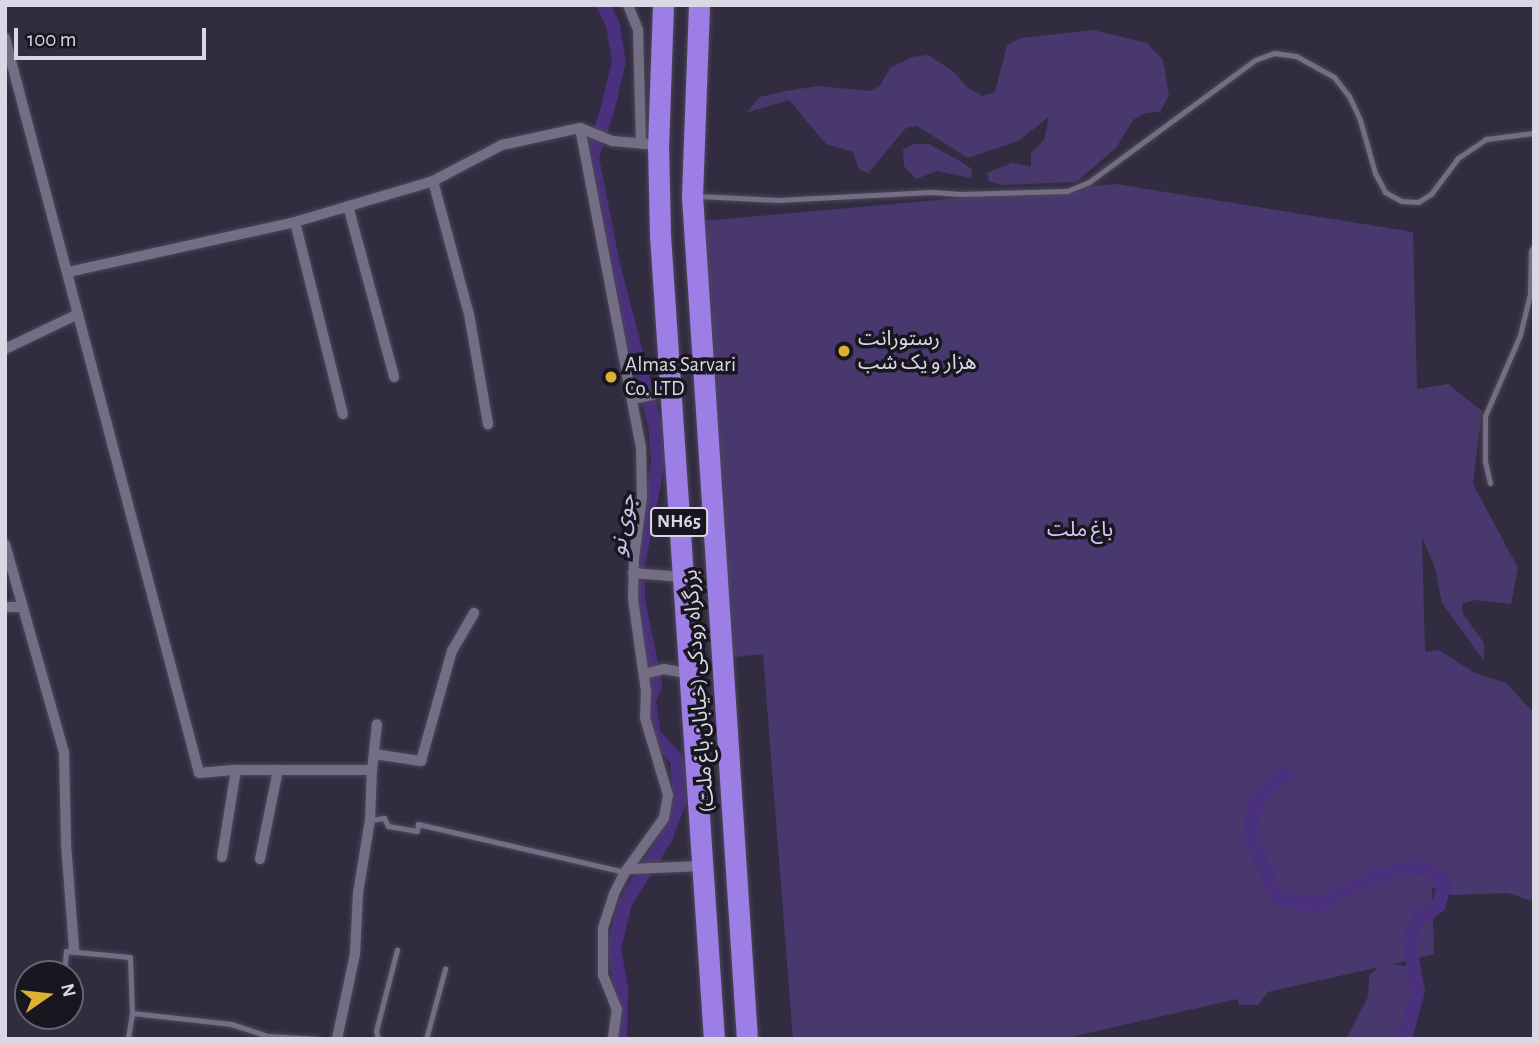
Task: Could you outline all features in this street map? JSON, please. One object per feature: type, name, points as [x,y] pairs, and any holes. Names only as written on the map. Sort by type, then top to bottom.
[{"type":"highway","name":"بزرگراه رودکی (خیابان باغ ملت)","points":[[663,5],[650,145],[660,235],[664,392],[690,674],[714,1039]]},
{"type":"highway","name":"بزرگراه رودکی (خیابان باغ ملت)","points":[[699,5],[692,196],[747,1039]]},
{"type":"street","points":[[68,272],[295,222],[433,181],[502,145],[580,128],[612,141],[650,145],[638,30],[628,5]]},
{"type":"street","points":[[5,38],[199,773],[236,770],[372,770]]},
{"type":"street","points":[[580,128],[638,398],[642,497],[633,599],[647,673],[645,718],[668,795],[664,818],[614,894],[603,928],[603,975],[617,1009],[613,1039]]},
{"type":"street","points":[[433,181],[469,314],[488,424]]},
{"type":"street","points":[[348,206],[394,377]]},
{"type":"street","points":[[295,222],[343,414]]},
{"type":"street","points":[[5,349],[78,314]]},
{"type":"street","points":[[638,398],[664,392]]},
{"type":"street","points":[[5,544],[64,752],[66,843],[74,950]]},
{"type":"street","points":[[635,574],[682,577]]},
{"type":"street","points":[[5,607],[22,607]]},
{"type":"street","points":[[374,754],[421,761],[452,651],[474,613]]},
{"type":"street","points":[[647,673],[664,669],[690,674]]},
{"type":"street","points":[[337,1039],[355,954],[358,893],[370,820],[377,724]]},
{"type":"street","points":[[222,857],[236,770]]},
{"type":"street","points":[[260,859],[278,771]]},
{"type":"street","points":[[627,871],[642,867],[704,866]]},
{"type":"lane","points":[[692,196],[778,200],[931,192],[961,194],[1067,191],[1088,182],[1255,60],[1275,53],[1296,55],[1334,77],[1349,96],[1360,120],[1375,173],[1385,192],[1401,201],[1418,202],[1432,194],[1458,158],[1486,139],[1534,133]]},
{"type":"lane","points":[[1490,483],[1485,461],[1485,416],[1520,335],[1530,294],[1531,251],[1534,246]]},
{"type":"lane","points":[[370,820],[384,818],[388,826],[417,831],[418,824],[627,871]]},
{"type":"lane","points":[[65,960],[66,951],[74,950],[130,957],[132,1013],[128,1039]]},
{"type":"lane","points":[[378,1039],[376,1031],[389,990],[397,950]]},
{"type":"lane","points":[[426,1039],[445,969]]},
{"type":"lane","points":[[132,1013],[231,1024],[270,1036],[318,1039]]},
{"type":"green space","points":[[1093,30],[1147,43],[1163,60],[1169,95],[1160,112],[1146,113],[1133,120],[1116,148],[1076,182],[1001,185],[989,181],[987,173],[1012,163],[1031,166],[1031,153],[1044,140],[1049,117],[1018,141],[968,158],[917,126],[906,128],[868,173],[859,169],[853,152],[826,144],[789,100],[746,113],[760,97],[786,91],[818,86],[871,91],[880,86],[890,68],[912,57],[928,55],[953,71],[968,88],[983,96],[995,92],[1007,45],[1021,38]]},
{"type":"green space","points":[[914,144],[929,144],[960,161],[972,169],[971,178],[937,171],[916,179],[904,166],[903,150]]},
{"type":"green space","name":"باغ ملت","points":[[1116,184],[1413,232],[1417,389],[1448,384],[1482,411],[1473,484],[1518,568],[1511,604],[1475,600],[1462,604],[1463,614],[1484,643],[1484,661],[1442,603],[1435,568],[1422,537],[1425,652],[1439,650],[1475,673],[1506,683],[1534,713],[1534,902],[1508,893],[1452,895],[1432,887],[1434,954],[1392,964],[1411,967],[1418,991],[1404,1039],[1346,1039],[1368,997],[1369,975],[1379,967],[1268,992],[1258,1005],[1239,1005],[1237,999],[1062,1039],[793,1039],[763,654],[726,658],[703,221]]},
{"type":"waterway","name":"جوی نو","points":[[603,5],[613,25],[619,61],[608,108],[592,157],[613,265],[655,425],[658,463],[638,565],[638,598],[655,685],[649,701],[654,735],[677,760],[680,800],[666,837],[625,903],[614,948],[621,989],[620,1039]]},
{"type":"waterway","points":[[1288,776],[1280,777],[1256,802],[1249,834],[1278,899],[1318,905],[1377,876],[1404,869],[1423,869],[1439,875],[1444,884],[1439,905],[1429,913],[1420,915],[1409,941],[1418,991],[1405,1039]]},
{"type":"place","name":"رستورانت هزار و یک شب","points":[[844,351]]},
{"type":"place","name":"Almas Sarvari Co. LTD","points":[[611,377]]}]
